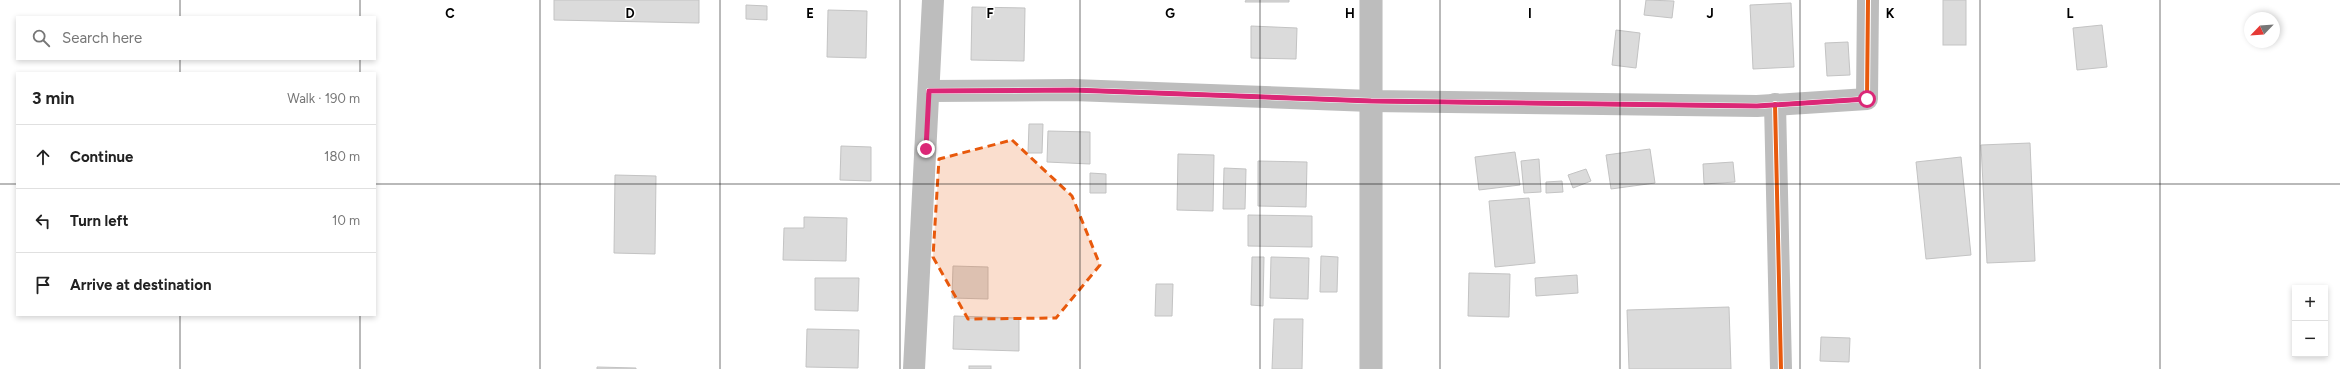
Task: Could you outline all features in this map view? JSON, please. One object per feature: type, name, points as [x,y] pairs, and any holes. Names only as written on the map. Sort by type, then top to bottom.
[{"type":"main road","points":[[914,369],[933,0]]},
{"type":"main road","points":[[1371,0],[1371,369]]},
{"type":"main road","points":[[929,91],[1073,90],[1371,101],[1757,106],[1867,99],[1868,0]]},
{"type":"main road","points":[[1775,104],[1780,369]]},
{"type":"highlighted area","points":[[1012,140],[1072,196],[1100,265],[1056,318],[968,319],[933,257],[939,159]]},
{"type":"building","points":[[554,0],[699,0],[699,23],[554,20]]},
{"type":"building","points":[[1246,0],[1289,0],[1289,2],[1245,2]]},
{"type":"building","points":[[1646,0],[1674,1],[1672,18],[1644,15]]},
{"type":"building","points":[[1943,0],[1966,0],[1966,45],[1943,45]]},
{"type":"building","points":[[1791,3],[1794,67],[1753,69],[1750,5]]},
{"type":"building","points":[[746,5],[767,6],[767,20],[746,19]]},
{"type":"building","points":[[972,7],[1025,8],[1024,61],[971,60]]},
{"type":"building","points":[[828,10],[867,11],[866,58],[827,57]]},
{"type":"building","points":[[2102,25],[2107,67],[2077,70],[2073,28]]},
{"type":"building","points":[[1251,26],[1297,28],[1296,59],[1251,58]]},
{"type":"building","points":[[1616,30],[1640,33],[1636,68],[1612,65]]},
{"type":"building","points":[[1848,42],[1850,75],[1827,76],[1825,43]]},
{"type":"building","points":[[1029,124],[1043,124],[1042,153],[1028,153]]},
{"type":"building","points":[[1048,131],[1090,132],[1090,164],[1047,162]]},
{"type":"building","points":[[2030,143],[2035,261],[1987,263],[1981,145]]},
{"type":"building","points":[[841,146],[871,147],[871,181],[840,180]]},
{"type":"building","points":[[1650,149],[1655,183],[1611,189],[1606,155]]},
{"type":"building","points":[[1515,152],[1520,185],[1479,190],[1475,157]]},
{"type":"building","points":[[1178,154],[1214,155],[1213,211],[1177,210]]},
{"type":"building","points":[[1961,157],[1971,255],[1926,259],[1916,162]]},
{"type":"building","points":[[1539,159],[1541,192],[1524,193],[1521,161]]},
{"type":"building","points":[[1258,161],[1307,162],[1306,207],[1258,206]]},
{"type":"building","points":[[1733,162],[1735,182],[1704,184],[1703,164]]},
{"type":"building","points":[[1224,168],[1246,169],[1245,209],[1223,209]]},
{"type":"building","points":[[1586,169],[1591,181],[1573,188],[1568,175]]},
{"type":"building","points":[[1090,173],[1106,174],[1106,193],[1090,193]]},
{"type":"building","points":[[615,175],[656,176],[655,254],[614,253]]},
{"type":"building","points":[[1562,181],[1563,192],[1546,193],[1546,182]]},
{"type":"building","points":[[1529,198],[1535,263],[1495,267],[1489,201]]},
{"type":"building","points":[[1248,215],[1312,216],[1312,247],[1248,246]]},
{"type":"building","points":[[804,217],[847,218],[846,261],[783,260],[784,228],[804,228]]},
{"type":"building","points":[[1321,256],[1338,257],[1337,292],[1320,292]]},
{"type":"building","points":[[1252,257],[1264,257],[1263,306],[1251,305]]},
{"type":"building","points":[[1271,257],[1309,258],[1308,299],[1270,298]]},
{"type":"building","points":[[953,266],[988,267],[988,299],[952,298]]},
{"type":"building","points":[[1469,273],[1510,274],[1509,317],[1468,316]]},
{"type":"building","points":[[1577,275],[1578,293],[1536,296],[1535,278]]},
{"type":"building","points":[[815,278],[859,278],[858,311],[815,310]]},
{"type":"building","points":[[1156,284],[1173,284],[1172,316],[1155,316]]},
{"type":"building","points":[[1729,307],[1731,369],[1629,369],[1627,310]]},
{"type":"building","points":[[954,316],[1019,318],[1019,351],[953,349]]},
{"type":"building","points":[[1274,319],[1303,319],[1302,369],[1272,369]]},
{"type":"building","points":[[807,329],[859,330],[858,368],[806,367]]},
{"type":"building","points":[[1821,337],[1850,338],[1849,362],[1820,361]]},
{"type":"building","points":[[969,366],[991,366],[991,369],[969,369]]},
{"type":"building","points":[[597,367],[636,368],[636,369],[597,369]]},
{"type":"cycle path","points":[[929,91],[1073,90],[1371,101],[1757,106],[1867,99],[1868,0]]},
{"type":"cycle path","points":[[1775,104],[1781,369]]},
{"type":"route","points":[[926,149],[929,91],[1073,90],[1371,101],[1757,106],[1867,99]]}]
